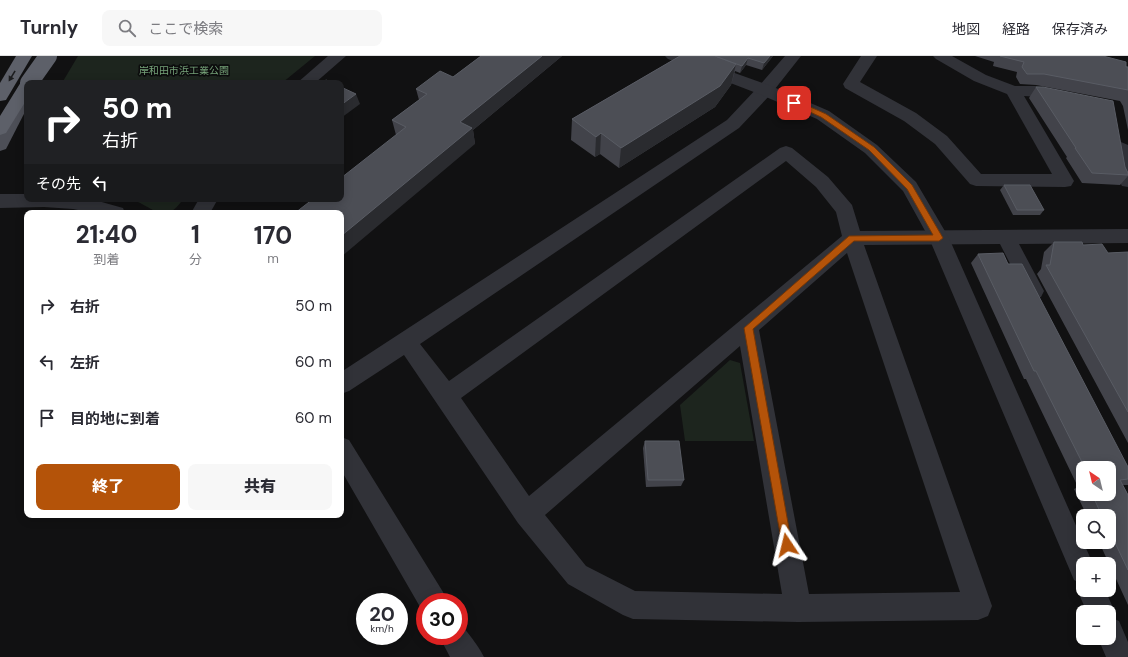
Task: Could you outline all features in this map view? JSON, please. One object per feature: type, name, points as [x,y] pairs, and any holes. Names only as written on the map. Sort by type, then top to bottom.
[{"type":"highway","points":[[0,96],[24,56]]},
{"type":"highway","points":[[32,80],[47,56]]},
{"type":"highway","points":[[0,129],[24,91]]},
{"type":"main road","points":[[0,145],[24,98]]},
{"type":"street","points":[[309,80],[338,56]]},
{"type":"street","points":[[673,56],[765,90],[824,115],[872,149],[910,187],[939,238],[1077,557]]},
{"type":"street","points":[[344,382],[733,124],[765,90],[792,56]]},
{"type":"street","points":[[869,56],[851,84],[910,116],[940,140],[976,180],[1065,181],[1013,91]]},
{"type":"street","points":[[941,56],[980,78],[1013,91],[1036,91],[1075,98]]},
{"type":"street","points":[[1118,130],[1126,177],[1128,180]]},
{"type":"street","points":[[406,341],[446,396],[527,514],[577,574],[633,605],[798,608],[978,606],[852,238],[845,210],[822,182],[786,152],[446,396]]},
{"type":"street","points":[[0,201],[24,200]]},
{"type":"street","points":[[73,202],[108,210]]},
{"type":"street","points":[[527,514],[748,328],[852,238],[1123,236],[1128,255]]},
{"type":"street","points":[[1006,237],[1043,308]]},
{"type":"street","points":[[748,328],[798,608]]},
{"type":"street","points":[[344,453],[428,593]]},
{"type":"street","points":[[459,645],[470,657]]},
{"type":"street","points":[[1115,645],[1120,657]]},
{"type":"green space","name":"岸和田市浜工業公園","points":[[78,56],[315,56],[286,80],[64,80]]},
{"type":"green space","points":[[138,202],[181,202],[173,210],[151,209]]},
{"type":"green space","points":[[730,360],[740,363],[754,441],[685,441],[680,405]]},
{"type":"building","points":[[481,56],[542,56],[460,122],[472,128],[344,234],[344,210],[299,210],[309,202],[344,202],[344,176],[406,127],[392,120],[427,94],[416,89],[440,71],[453,77]]},
{"type":"building","points":[[680,56],[715,56],[736,64],[720,86],[621,148],[601,133],[596,137],[572,119]]},
{"type":"building","points":[[715,56],[770,56],[764,63],[748,58],[742,66]]},
{"type":"building","points":[[1000,56],[1103,56],[1126,62],[1126,67],[1128,67],[1128,90],[1044,74],[1027,74],[1022,67],[1024,62]]},
{"type":"building","points":[[1036,87],[1043,87],[1113,101],[1125,167],[1128,175],[1092,173]]},
{"type":"building","points":[[344,88],[356,94],[344,103]]},
{"type":"building","points":[[1004,185],[1030,185],[1044,210],[1017,210]]},
{"type":"building","points":[[1054,242],[1082,242],[1083,245],[1102,244],[1108,253],[1128,252],[1128,412],[1046,265],[1050,265]]},
{"type":"building","points":[[1003,253],[1008,264],[1022,264],[1128,467],[1128,479],[1120,480],[1128,495],[1128,570],[1116,545],[1116,509],[1099,509],[1095,501],[1116,501],[1116,461],[1081,461],[1036,371],[1034,371],[978,254]]},
{"type":"building","points":[[645,441],[679,441],[684,480],[648,480]]},
{"type":"route","points":[[787,545],[748,328],[852,238],[939,238],[910,187],[872,149],[824,115],[794,103]]}]
